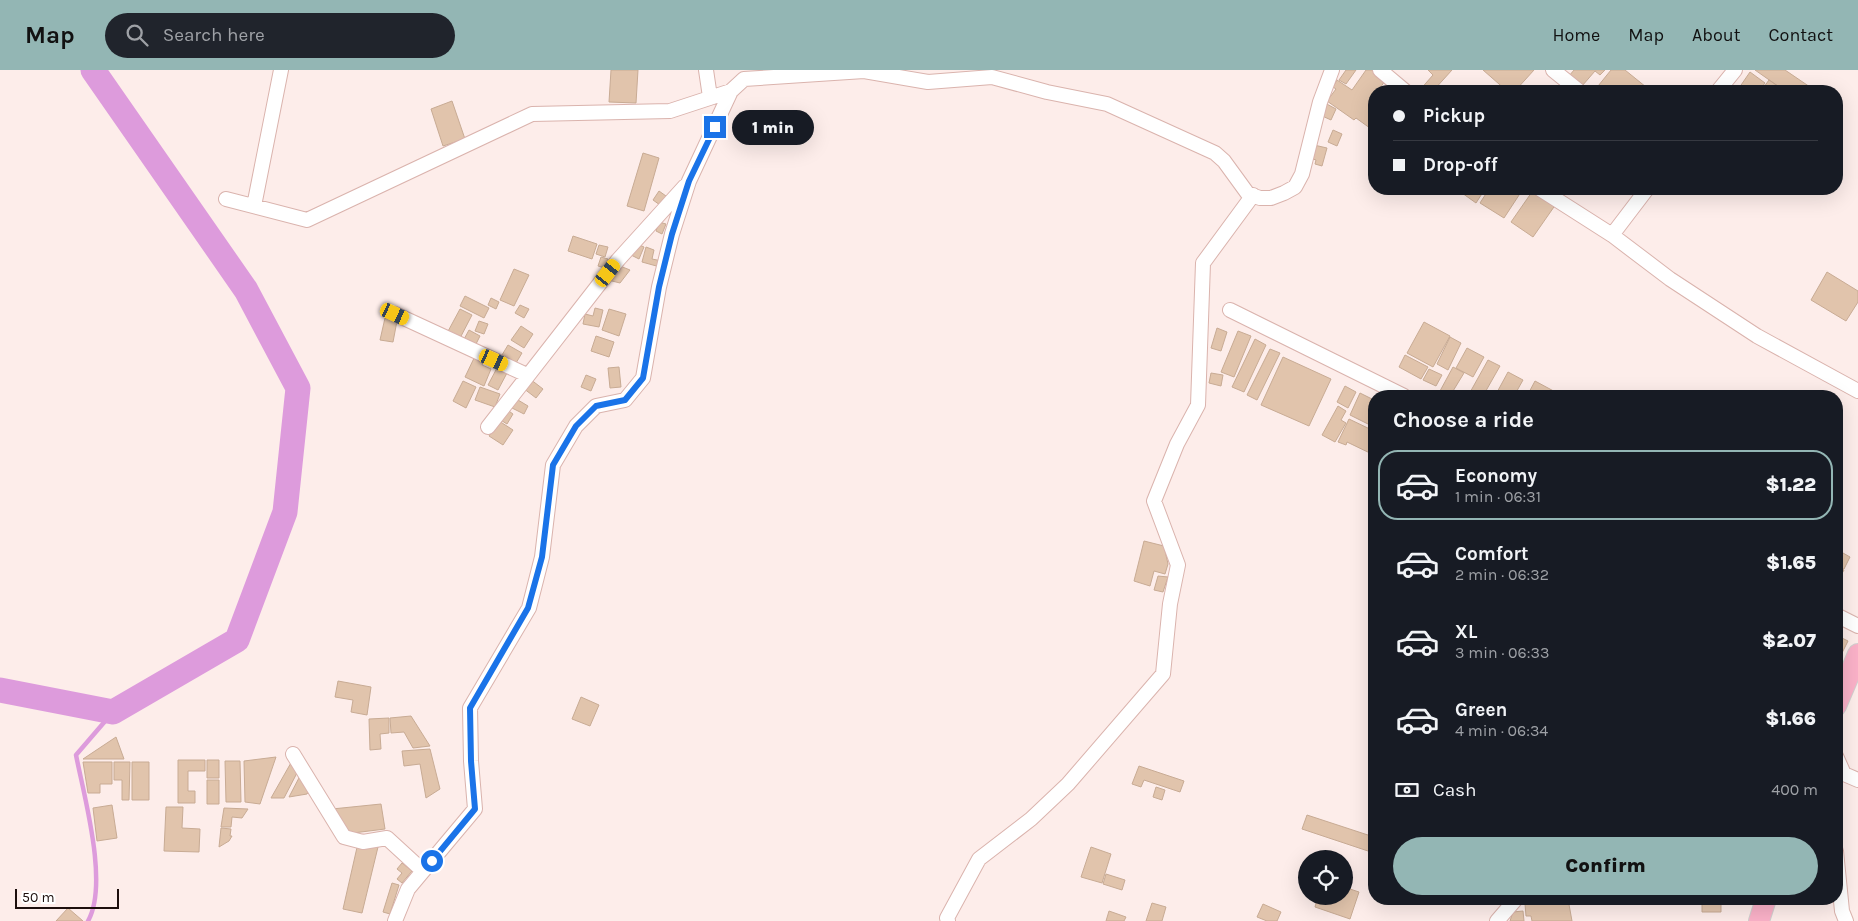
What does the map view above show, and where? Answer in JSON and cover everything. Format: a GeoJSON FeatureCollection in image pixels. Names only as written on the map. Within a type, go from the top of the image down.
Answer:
{"type":"FeatureCollection","features":[{"type":"Feature","properties":{"kind":"highway"},"geometry":{"type":"LineString","coordinates":[[1843,689],[1858,654]]}},
{"type":"Feature","properties":{"kind":"highway"},"geometry":{"type":"LineString","coordinates":[[1758,921],[1764,905]]}},
{"type":"Feature","properties":{"kind":"street"},"geometry":{"type":"LineString","coordinates":[[254,206],[281,70]]}},
{"type":"Feature","properties":{"kind":"street"},"geometry":{"type":"LineString","coordinates":[[706,70],[710,97]]}},
{"type":"Feature","properties":{"kind":"street"},"geometry":{"type":"LineString","coordinates":[[226,199],[307,220],[532,114],[670,111],[731,91],[744,80],[855,71],[928,82],[992,76],[1047,92],[1107,104],[1215,152],[1224,161],[1248,194],[1260,198],[1271,198],[1284,194],[1294,187],[1302,174],[1320,102],[1332,70]]}},
{"type":"Feature","properties":{"kind":"street"},"geometry":{"type":"LineString","coordinates":[[1380,70],[1398,85]]}},
{"type":"Feature","properties":{"kind":"street"},"geometry":{"type":"LineString","coordinates":[[1553,70],[1572,85]]}},
{"type":"Feature","properties":{"kind":"street"},"geometry":{"type":"LineString","coordinates":[[1723,85],[1735,70]]}},
{"type":"Feature","properties":{"kind":"street"},"geometry":{"type":"LineString","coordinates":[[395,921],[408,889],[475,809],[471,761],[470,708],[528,608],[542,557],[553,465],[576,426],[596,406],[625,400],[643,378],[659,287],[672,234],[689,181],[731,91]]}},
{"type":"Feature","properties":{"kind":"street"},"geometry":{"type":"LineString","coordinates":[[488,427],[618,260],[689,181]]}},
{"type":"Feature","properties":{"kind":"street"},"geometry":{"type":"LineString","coordinates":[[1549,195],[1612,235],[1670,279],[1758,336],[1858,391]]}},
{"type":"Feature","properties":{"kind":"street"},"geometry":{"type":"LineString","coordinates":[[1612,235],[1642,195]]}},
{"type":"Feature","properties":{"kind":"street"},"geometry":{"type":"LineString","coordinates":[[948,921],[947,918],[980,859],[1031,819],[1068,784],[1164,674],[1170,604],[1178,565],[1154,501],[1177,444],[1198,406],[1203,263],[1253,196]]}},
{"type":"Feature","properties":{"kind":"street"},"geometry":{"type":"LineString","coordinates":[[1230,310],[1392,390]]}},
{"type":"Feature","properties":{"kind":"street"},"geometry":{"type":"LineString","coordinates":[[395,314],[527,375]]}},
{"type":"Feature","properties":{"kind":"street"},"geometry":{"type":"LineString","coordinates":[[1843,618],[1858,626]]}},
{"type":"Feature","properties":{"kind":"street"},"geometry":{"type":"LineString","coordinates":[[293,754],[344,837],[363,842],[387,838],[423,871]]}},
{"type":"Feature","properties":{"kind":"street"},"geometry":{"type":"LineString","coordinates":[[1843,772],[1858,780]]}},
{"type":"Feature","properties":{"kind":"street"},"geometry":{"type":"LineString","coordinates":[[1497,921],[1511,905]]}},
{"type":"Feature","properties":{"kind":"street"},"geometry":{"type":"LineString","coordinates":[[1841,905],[1846,921]]}},
{"type":"Feature","properties":{"kind":"building"},"geometry":{"type":"Polygon","coordinates":[[[611,70],[638,70],[636,103],[609,102],[611,70]]]}},
{"type":"Feature","properties":{"kind":"building"},"geometry":{"type":"Polygon","coordinates":[[[1346,70],[1356,70],[1346,84],[1339,80],[1346,70]]]}},
{"type":"Feature","properties":{"kind":"building"},"geometry":{"type":"Polygon","coordinates":[[[1366,70],[1375,70],[1387,78],[1382,85],[1368,85],[1368,127],[1356,118],[1354,120],[1327,101],[1336,89],[1333,87],[1337,80],[1352,90],[1366,70]]]}},
{"type":"Feature","properties":{"kind":"building"},"geometry":{"type":"Polygon","coordinates":[[[1428,70],[1452,70],[1438,85],[1424,85],[1433,75],[1428,70]]]}},
{"type":"Feature","properties":{"kind":"building"},"geometry":{"type":"Polygon","coordinates":[[[1483,70],[1534,70],[1520,85],[1500,85],[1483,70]]]}},
{"type":"Feature","properties":{"kind":"building"},"geometry":{"type":"Polygon","coordinates":[[[1574,70],[1605,70],[1600,75],[1595,71],[1583,85],[1569,76],[1574,70]]]}},
{"type":"Feature","properties":{"kind":"building"},"geometry":{"type":"Polygon","coordinates":[[[1611,70],[1625,70],[1644,85],[1599,85],[1611,70]]]}},
{"type":"Feature","properties":{"kind":"building"},"geometry":{"type":"Polygon","coordinates":[[[1755,70],[1785,70],[1807,85],[1776,85],[1755,70]]]}},
{"type":"Feature","properties":{"kind":"building"},"geometry":{"type":"Polygon","coordinates":[[[1750,72],[1765,83],[1764,85],[1741,85],[1750,72]]]}},
{"type":"Feature","properties":{"kind":"building"},"geometry":{"type":"Polygon","coordinates":[[[1769,80],[1776,85],[1765,85],[1769,80]]]}},
{"type":"Feature","properties":{"kind":"building"},"geometry":{"type":"Polygon","coordinates":[[[452,101],[465,139],[443,146],[431,109],[452,101]]]}},
{"type":"Feature","properties":{"kind":"building"},"geometry":{"type":"Polygon","coordinates":[[[1323,102],[1336,109],[1331,120],[1318,114],[1323,102]]]}},
{"type":"Feature","properties":{"kind":"building"},"geometry":{"type":"Polygon","coordinates":[[[1333,130],[1342,134],[1337,146],[1328,142],[1333,130]]]}},
{"type":"Feature","properties":{"kind":"building"},"geometry":{"type":"Polygon","coordinates":[[[1314,145],[1327,148],[1322,166],[1315,164],[1316,160],[1310,158],[1314,145]]]}},
{"type":"Feature","properties":{"kind":"building"},"geometry":{"type":"Polygon","coordinates":[[[643,153],[659,158],[644,211],[627,206],[643,153]]]}},
{"type":"Feature","properties":{"kind":"building"},"geometry":{"type":"Polygon","coordinates":[[[659,191],[666,196],[660,205],[653,200],[659,191]]]}},
{"type":"Feature","properties":{"kind":"building"},"geometry":{"type":"Polygon","coordinates":[[[1465,195],[1481,195],[1476,203],[1465,195]]]}},
{"type":"Feature","properties":{"kind":"building"},"geometry":{"type":"Polygon","coordinates":[[[1485,195],[1519,195],[1504,218],[1480,203],[1485,195]]]}},
{"type":"Feature","properties":{"kind":"building"},"geometry":{"type":"Polygon","coordinates":[[[1530,195],[1543,195],[1556,204],[1533,237],[1511,222],[1530,195]]]}},
{"type":"Feature","properties":{"kind":"building"},"geometry":{"type":"Polygon","coordinates":[[[659,222],[666,224],[662,234],[656,231],[659,222]]]}},
{"type":"Feature","properties":{"kind":"building"},"geometry":{"type":"Polygon","coordinates":[[[573,236],[597,244],[592,259],[568,251],[573,236]]]}},
{"type":"Feature","properties":{"kind":"building"},"geometry":{"type":"Polygon","coordinates":[[[635,243],[644,247],[639,259],[631,255],[635,243]]]}},
{"type":"Feature","properties":{"kind":"building"},"geometry":{"type":"Polygon","coordinates":[[[599,245],[608,247],[605,257],[596,254],[599,245]]]}},
{"type":"Feature","properties":{"kind":"building"},"geometry":{"type":"Polygon","coordinates":[[[646,247],[654,250],[652,259],[662,261],[660,267],[642,262],[646,247]]]}},
{"type":"Feature","properties":{"kind":"building"},"geometry":{"type":"Polygon","coordinates":[[[601,257],[608,259],[605,268],[598,266],[601,257]]]}},
{"type":"Feature","properties":{"kind":"building"},"geometry":{"type":"Polygon","coordinates":[[[620,266],[630,270],[620,283],[608,280],[620,266]]]}},
{"type":"Feature","properties":{"kind":"building"},"geometry":{"type":"Polygon","coordinates":[[[514,269],[529,275],[514,306],[500,300],[514,269]]]}},
{"type":"Feature","properties":{"kind":"building"},"geometry":{"type":"Polygon","coordinates":[[[1827,272],[1858,291],[1858,302],[1846,321],[1811,300],[1827,272]]]}},
{"type":"Feature","properties":{"kind":"building"},"geometry":{"type":"Polygon","coordinates":[[[465,296],[489,308],[484,318],[460,306],[465,296]]]}},
{"type":"Feature","properties":{"kind":"building"},"geometry":{"type":"Polygon","coordinates":[[[491,298],[499,302],[496,309],[488,305],[491,298]]]}},
{"type":"Feature","properties":{"kind":"building"},"geometry":{"type":"Polygon","coordinates":[[[520,305],[529,309],[524,318],[515,313],[520,305]]]}},
{"type":"Feature","properties":{"kind":"building"},"geometry":{"type":"Polygon","coordinates":[[[595,308],[603,310],[599,327],[583,324],[585,314],[593,316],[595,308]]]}},
{"type":"Feature","properties":{"kind":"building"},"geometry":{"type":"Polygon","coordinates":[[[460,309],[472,315],[458,342],[446,335],[460,309]]]}},
{"type":"Feature","properties":{"kind":"building"},"geometry":{"type":"Polygon","coordinates":[[[609,309],[626,314],[619,336],[602,330],[609,309]]]}},
{"type":"Feature","properties":{"kind":"building"},"geometry":{"type":"Polygon","coordinates":[[[385,318],[397,321],[393,342],[380,340],[385,318]]]}},
{"type":"Feature","properties":{"kind":"building"},"geometry":{"type":"Polygon","coordinates":[[[479,321],[488,324],[484,334],[475,331],[479,321]]]}},
{"type":"Feature","properties":{"kind":"building"},"geometry":{"type":"Polygon","coordinates":[[[1424,322],[1450,336],[1433,367],[1407,353],[1424,322]]]}},
{"type":"Feature","properties":{"kind":"building"},"geometry":{"type":"Polygon","coordinates":[[[521,326],[533,334],[524,348],[511,340],[521,326]]]}},
{"type":"Feature","properties":{"kind":"building"},"geometry":{"type":"Polygon","coordinates":[[[1217,328],[1227,332],[1221,351],[1211,348],[1217,328]]]}},
{"type":"Feature","properties":{"kind":"building"},"geometry":{"type":"Polygon","coordinates":[[[469,330],[480,336],[475,346],[463,341],[469,330]]]}},
{"type":"Feature","properties":{"kind":"building"},"geometry":{"type":"Polygon","coordinates":[[[1238,331],[1251,336],[1234,377],[1221,372],[1238,331]]]}},
{"type":"Feature","properties":{"kind":"building"},"geometry":{"type":"Polygon","coordinates":[[[596,336],[614,342],[609,357],[591,351],[596,336]]]}},
{"type":"Feature","properties":{"kind":"building"},"geometry":{"type":"Polygon","coordinates":[[[1450,337],[1461,343],[1448,370],[1437,364],[1450,337]]]}},
{"type":"Feature","properties":{"kind":"building"},"geometry":{"type":"Polygon","coordinates":[[[1255,339],[1266,345],[1244,392],[1232,387],[1255,339]]]}},
{"type":"Feature","properties":{"kind":"building"},"geometry":{"type":"Polygon","coordinates":[[[508,345],[522,353],[516,363],[502,355],[508,345]]]}},
{"type":"Feature","properties":{"kind":"building"},"geometry":{"type":"Polygon","coordinates":[[[1467,348],[1484,357],[1473,377],[1456,368],[1467,348]]]}},
{"type":"Feature","properties":{"kind":"building"},"geometry":{"type":"Polygon","coordinates":[[[1270,349],[1280,353],[1257,400],[1247,395],[1270,349]]]}},
{"type":"Feature","properties":{"kind":"building"},"geometry":{"type":"Polygon","coordinates":[[[476,354],[485,359],[482,365],[491,369],[484,386],[465,377],[476,354]]]}},
{"type":"Feature","properties":{"kind":"building"},"geometry":{"type":"Polygon","coordinates":[[[1405,355],[1428,367],[1421,379],[1399,367],[1405,355]]]}},
{"type":"Feature","properties":{"kind":"building"},"geometry":{"type":"Polygon","coordinates":[[[1283,357],[1331,379],[1309,426],[1261,405],[1283,357]]]}},
{"type":"Feature","properties":{"kind":"building"},"geometry":{"type":"Polygon","coordinates":[[[1488,360],[1500,366],[1486,390],[1471,390],[1488,360]]]}},
{"type":"Feature","properties":{"kind":"building"},"geometry":{"type":"Polygon","coordinates":[[[619,367],[621,387],[610,388],[608,368],[619,367]]]}},
{"type":"Feature","properties":{"kind":"building"},"geometry":{"type":"Polygon","coordinates":[[[1453,367],[1464,373],[1454,390],[1441,390],[1453,367]]]}},
{"type":"Feature","properties":{"kind":"building"},"geometry":{"type":"Polygon","coordinates":[[[497,368],[507,373],[498,390],[488,385],[497,368]]]}},
{"type":"Feature","properties":{"kind":"building"},"geometry":{"type":"Polygon","coordinates":[[[1429,369],[1442,375],[1436,386],[1423,380],[1429,369]]]}},
{"type":"Feature","properties":{"kind":"building"},"geometry":{"type":"Polygon","coordinates":[[[1508,372],[1523,380],[1517,390],[1498,390],[1508,372]]]}},
{"type":"Feature","properties":{"kind":"building"},"geometry":{"type":"Polygon","coordinates":[[[1211,373],[1223,375],[1221,386],[1209,383],[1211,373]]]}},
{"type":"Feature","properties":{"kind":"building"},"geometry":{"type":"Polygon","coordinates":[[[586,375],[596,379],[591,391],[581,387],[586,375]]]}},
{"type":"Feature","properties":{"kind":"building"},"geometry":{"type":"Polygon","coordinates":[[[530,379],[543,389],[536,398],[523,388],[530,379]]]}},
{"type":"Feature","properties":{"kind":"building"},"geometry":{"type":"Polygon","coordinates":[[[463,381],[476,387],[466,408],[453,401],[463,381]]]}},
{"type":"Feature","properties":{"kind":"building"},"geometry":{"type":"Polygon","coordinates":[[[1535,381],[1552,390],[1530,390],[1535,381]]]}},
{"type":"Feature","properties":{"kind":"building"},"geometry":{"type":"Polygon","coordinates":[[[1345,386],[1356,392],[1348,408],[1337,402],[1345,386]]]}},
{"type":"Feature","properties":{"kind":"building"},"geometry":{"type":"Polygon","coordinates":[[[480,387],[500,394],[495,407],[475,400],[480,387]]]}},
{"type":"Feature","properties":{"kind":"building"},"geometry":{"type":"Polygon","coordinates":[[[1360,393],[1368,397],[1368,424],[1350,415],[1360,393]]]}},
{"type":"Feature","properties":{"kind":"building"},"geometry":{"type":"Polygon","coordinates":[[[513,397],[528,406],[524,414],[508,406],[513,397]]]}},
{"type":"Feature","properties":{"kind":"building"},"geometry":{"type":"Polygon","coordinates":[[[1338,406],[1346,411],[1341,420],[1346,423],[1335,442],[1322,435],[1338,406]]]}},
{"type":"Feature","properties":{"kind":"building"},"geometry":{"type":"Polygon","coordinates":[[[506,409],[513,414],[507,424],[499,419],[506,409]]]}},
{"type":"Feature","properties":{"kind":"building"},"geometry":{"type":"Polygon","coordinates":[[[1349,419],[1368,428],[1368,452],[1347,442],[1346,445],[1338,442],[1349,419]]]}},
{"type":"Feature","properties":{"kind":"building"},"geometry":{"type":"Polygon","coordinates":[[[499,421],[513,430],[503,445],[489,436],[499,421]]]}},
{"type":"Feature","properties":{"kind":"building"},"geometry":{"type":"Polygon","coordinates":[[[1144,541],[1164,546],[1168,564],[1165,574],[1154,571],[1150,586],[1134,581],[1144,541]]]}},
{"type":"Feature","properties":{"kind":"building"},"geometry":{"type":"Polygon","coordinates":[[[1843,553],[1850,557],[1843,568],[1843,553]]]}},
{"type":"Feature","properties":{"kind":"building"},"geometry":{"type":"Polygon","coordinates":[[[1158,576],[1168,577],[1163,592],[1154,590],[1158,576]]]}},
{"type":"Feature","properties":{"kind":"building"},"geometry":{"type":"Polygon","coordinates":[[[1843,638],[1848,641],[1843,651],[1843,638]]]}},
{"type":"Feature","properties":{"kind":"building"},"geometry":{"type":"Polygon","coordinates":[[[338,681],[371,687],[367,715],[351,712],[353,700],[335,697],[338,681]]]}},
{"type":"Feature","properties":{"kind":"building"},"geometry":{"type":"Polygon","coordinates":[[[581,697],[599,705],[590,726],[572,719],[581,697]]]}},
{"type":"Feature","properties":{"kind":"building"},"geometry":{"type":"Polygon","coordinates":[[[411,716],[430,746],[413,748],[404,732],[391,733],[390,718],[411,716]]]}},
{"type":"Feature","properties":{"kind":"building"},"geometry":{"type":"Polygon","coordinates":[[[389,718],[389,733],[380,734],[381,749],[370,750],[369,719],[389,718]]]}},
{"type":"Feature","properties":{"kind":"building"},"geometry":{"type":"Polygon","coordinates":[[[116,737],[124,759],[83,759],[116,737]]]}},
{"type":"Feature","properties":{"kind":"building"},"geometry":{"type":"Polygon","coordinates":[[[430,749],[440,789],[426,798],[420,764],[404,766],[402,751],[430,749]]]}},
{"type":"Feature","properties":{"kind":"building"},"geometry":{"type":"Polygon","coordinates":[[[276,757],[260,804],[245,802],[244,761],[276,757]]]}},
{"type":"Feature","properties":{"kind":"building"},"geometry":{"type":"Polygon","coordinates":[[[178,760],[205,760],[205,771],[188,771],[188,791],[195,791],[195,803],[178,803],[178,760]]]}},
{"type":"Feature","properties":{"kind":"building"},"geometry":{"type":"Polygon","coordinates":[[[207,760],[219,760],[219,778],[207,778],[207,760]]]}},
{"type":"Feature","properties":{"kind":"building"},"geometry":{"type":"Polygon","coordinates":[[[225,761],[240,761],[241,802],[226,802],[225,761]]]}},
{"type":"Feature","properties":{"kind":"building"},"geometry":{"type":"Polygon","coordinates":[[[292,761],[298,771],[284,798],[271,798],[292,761]]]}},
{"type":"Feature","properties":{"kind":"building"},"geometry":{"type":"Polygon","coordinates":[[[83,762],[112,762],[112,784],[100,784],[100,793],[88,793],[83,762]]]}},
{"type":"Feature","properties":{"kind":"building"},"geometry":{"type":"Polygon","coordinates":[[[114,762],[130,762],[129,800],[122,800],[122,780],[114,780],[114,762]]]}},
{"type":"Feature","properties":{"kind":"building"},"geometry":{"type":"Polygon","coordinates":[[[132,762],[149,762],[149,800],[132,800],[132,762]]]}},
{"type":"Feature","properties":{"kind":"building"},"geometry":{"type":"Polygon","coordinates":[[[1139,766],[1184,781],[1180,792],[1144,780],[1141,787],[1132,784],[1139,766]]]}},
{"type":"Feature","properties":{"kind":"building"},"geometry":{"type":"Polygon","coordinates":[[[301,774],[310,789],[307,794],[289,797],[301,774]]]}},
{"type":"Feature","properties":{"kind":"building"},"geometry":{"type":"Polygon","coordinates":[[[207,780],[219,780],[219,804],[207,804],[207,780]]]}},
{"type":"Feature","properties":{"kind":"building"},"geometry":{"type":"Polygon","coordinates":[[[1156,787],[1165,790],[1162,800],[1153,797],[1156,787]]]}},
{"type":"Feature","properties":{"kind":"building"},"geometry":{"type":"Polygon","coordinates":[[[381,804],[385,829],[345,834],[332,809],[381,804]]]}},
{"type":"Feature","properties":{"kind":"building"},"geometry":{"type":"Polygon","coordinates":[[[112,805],[117,838],[97,841],[93,808],[112,805]]]}},
{"type":"Feature","properties":{"kind":"building"},"geometry":{"type":"Polygon","coordinates":[[[166,807],[183,807],[182,828],[200,829],[199,852],[164,851],[166,807]]]}},
{"type":"Feature","properties":{"kind":"building"},"geometry":{"type":"Polygon","coordinates":[[[224,808],[248,809],[242,818],[232,817],[231,827],[221,827],[224,808]]]}},
{"type":"Feature","properties":{"kind":"building"},"geometry":{"type":"Polygon","coordinates":[[[1307,815],[1368,835],[1368,851],[1302,829],[1307,815]]]}},
{"type":"Feature","properties":{"kind":"building"},"geometry":{"type":"Polygon","coordinates":[[[221,828],[231,829],[230,836],[232,836],[229,841],[219,847],[221,828]]]}},
{"type":"Feature","properties":{"kind":"building"},"geometry":{"type":"Polygon","coordinates":[[[358,843],[378,847],[362,913],[343,909],[358,843]]]}},
{"type":"Feature","properties":{"kind":"building"},"geometry":{"type":"Polygon","coordinates":[[[1091,847],[1111,854],[1102,883],[1081,877],[1091,847]]]}},
{"type":"Feature","properties":{"kind":"building"},"geometry":{"type":"Polygon","coordinates":[[[402,863],[412,871],[402,883],[397,879],[402,873],[397,869],[402,863]]]}},
{"type":"Feature","properties":{"kind":"building"},"geometry":{"type":"Polygon","coordinates":[[[1106,874],[1125,880],[1122,890],[1103,884],[1106,874]]]}},
{"type":"Feature","properties":{"kind":"building"},"geometry":{"type":"Polygon","coordinates":[[[392,883],[399,885],[390,914],[383,912],[392,883]]]}},
{"type":"Feature","properties":{"kind":"building"},"geometry":{"type":"Polygon","coordinates":[[[1353,890],[1359,892],[1350,919],[1315,907],[1316,905],[1353,905],[1353,890]]]}},
{"type":"Feature","properties":{"kind":"building"},"geometry":{"type":"Polygon","coordinates":[[[1152,903],[1166,907],[1162,921],[1146,921],[1152,903]]]}},
{"type":"Feature","properties":{"kind":"building"},"geometry":{"type":"Polygon","coordinates":[[[1263,904],[1281,912],[1277,921],[1267,921],[1257,917],[1263,904]]]}},
{"type":"Feature","properties":{"kind":"building"},"geometry":{"type":"Polygon","coordinates":[[[1525,905],[1569,905],[1572,921],[1532,921],[1531,916],[1526,916],[1525,905]]]}},
{"type":"Feature","properties":{"kind":"building"},"geometry":{"type":"Polygon","coordinates":[[[1702,905],[1721,905],[1721,912],[1702,912],[1702,905]]]}},
{"type":"Feature","properties":{"kind":"building"},"geometry":{"type":"Polygon","coordinates":[[[68,908],[83,921],[56,921],[68,908]]]}},
{"type":"Feature","properties":{"kind":"building"},"geometry":{"type":"Polygon","coordinates":[[[1109,911],[1126,917],[1124,921],[1106,921],[1109,911]]]}},
{"type":"Feature","properties":{"kind":"building"},"geometry":{"type":"Polygon","coordinates":[[[1523,911],[1524,921],[1510,921],[1513,912],[1523,911]]]}},
{"type":"Feature","properties":{"kind":"waterway"},"geometry":{"type":"LineString","coordinates":[[0,690],[113,712],[237,640],[285,512],[298,388],[246,290],[93,70]]}},
{"type":"Feature","properties":{"kind":"waterway"},"geometry":{"type":"LineString","coordinates":[[88,921],[94,905],[96,863],[89,816],[76,755],[113,712]]}},
{"type":"Feature","properties":{"kind":"route"},"geometry":{"type":"LineString","coordinates":[[432,861],[475,809],[471,761],[470,708],[528,608],[542,557],[553,465],[576,426],[596,406],[625,400],[643,378],[659,287],[672,234],[689,181],[715,127]]}}]}
